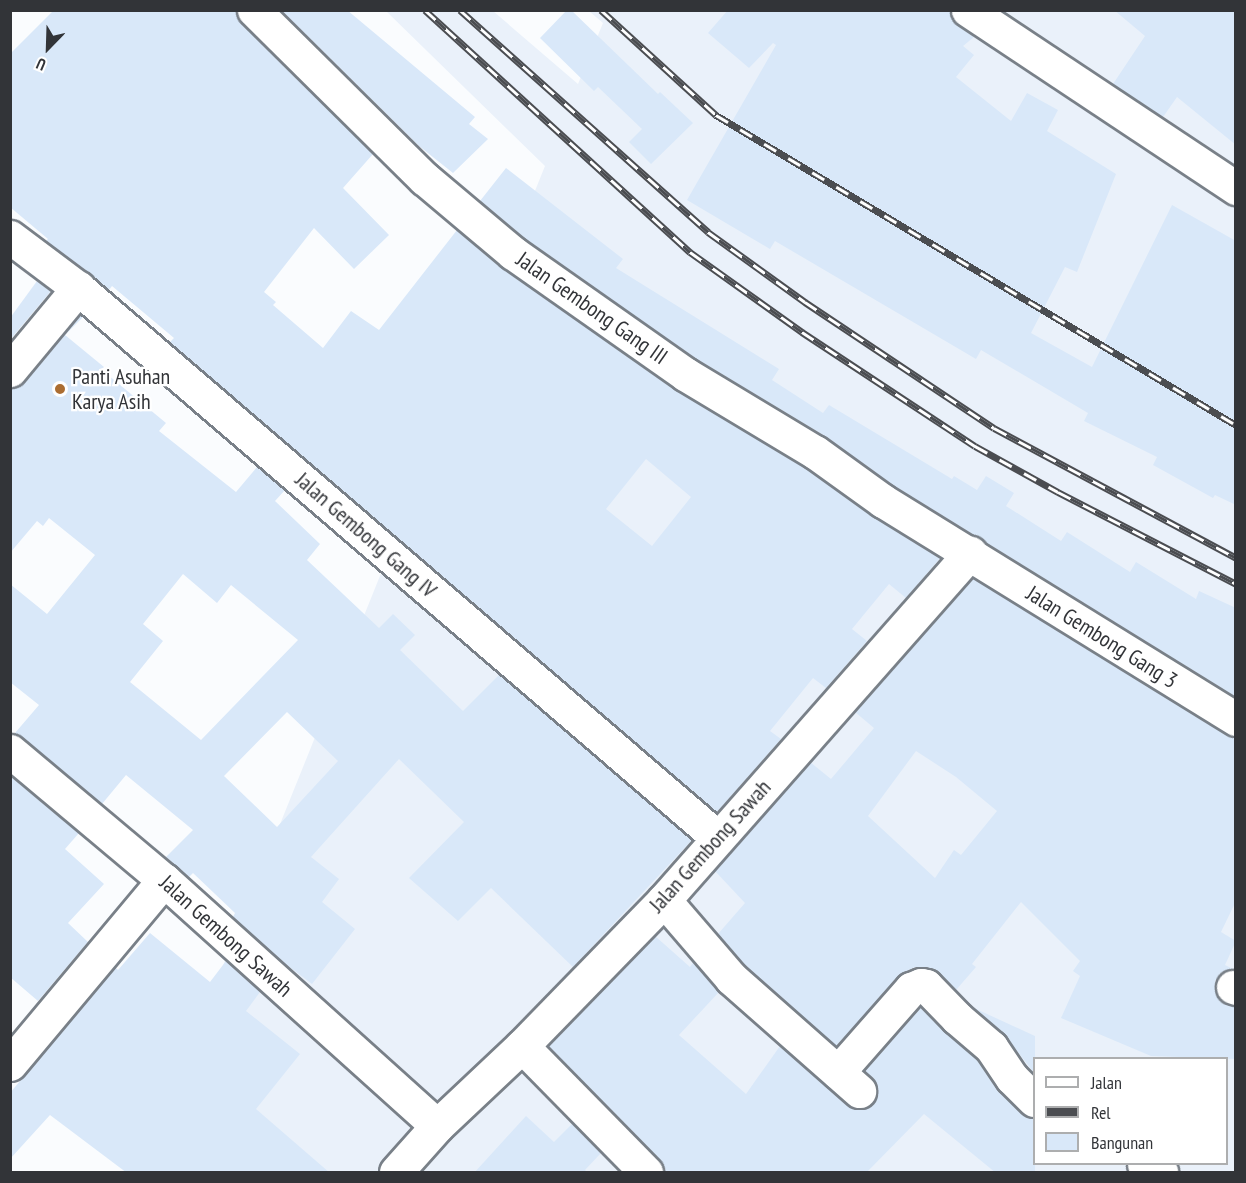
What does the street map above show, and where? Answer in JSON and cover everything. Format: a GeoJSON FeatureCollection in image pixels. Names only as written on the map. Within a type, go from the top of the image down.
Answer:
{"type":"FeatureCollection","features":[{"type":"Feature","properties":{"kind":"street","name":"Jalan Gembong Gang III"},"geometry":{"type":"LineString","coordinates":[[254,10],[425,178],[513,253],[685,374],[816,452],[883,501],[970,553]]}},
{"type":"Feature","properties":{"kind":"street"},"geometry":{"type":"LineString","coordinates":[[968,10],[1236,188]]}},
{"type":"Feature","properties":{"kind":"street","name":"Jalan Gembong Gang IV"},"geometry":{"type":"LineString","coordinates":[[10,237],[78,288],[717,837]]}},
{"type":"Feature","properties":{"kind":"street"},"geometry":{"type":"LineString","coordinates":[[10,370],[78,288]]}},
{"type":"Feature","properties":{"kind":"street","name":"Jalan Gembong Gang 3"},"geometry":{"type":"LineString","coordinates":[[970,553],[1236,719]]}},
{"type":"Feature","properties":{"kind":"street","name":"Jalan Gembong Sawah"},"geometry":{"type":"LineString","coordinates":[[396,1173],[437,1126],[522,1046],[664,900],[717,837],[970,553]]}},
{"type":"Feature","properties":{"kind":"street","name":"Jalan Gembong Sawah"},"geometry":{"type":"LineString","coordinates":[[10,751],[164,880],[437,1126]]}},
{"type":"Feature","properties":{"kind":"street"},"geometry":{"type":"LineString","coordinates":[[10,1064],[164,880]]}},
{"type":"Feature","properties":{"kind":"street"},"geometry":{"type":"LineString","coordinates":[[664,900],[731,978],[848,1081],[916,985],[926,986],[957,1018],[991,1047],[1012,1078],[1033,1098]]}},
{"type":"Feature","properties":{"kind":"street"},"geometry":{"type":"LineString","coordinates":[[522,1046],[646,1173]]}},
{"type":"Feature","properties":{"kind":"street"},"geometry":{"type":"LineString","coordinates":[[1146,1165],[1161,1173]]}},
{"type":"Feature","properties":{"kind":"shaded area"},"geometry":{"type":"Polygon","coordinates":[[[386,11],[493,11],[578,84],[603,23],[589,11],[1235,11],[1235,1172],[140,1172],[545,166],[386,11]]]}},
{"type":"Feature","properties":{"kind":"building"},"geometry":{"type":"Polygon","coordinates":[[[54,10],[236,10],[241,23],[373,154],[343,188],[389,235],[354,269],[314,228],[264,292],[276,302],[273,305],[323,348],[351,311],[379,330],[457,230],[502,268],[674,389],[805,468],[873,517],[940,558],[906,598],[889,584],[852,629],[867,641],[826,688],[813,678],[770,731],[781,739],[717,812],[170,342],[174,338],[112,286],[109,290],[46,241],[48,239],[10,207],[10,54],[54,10]],[[646,459],[606,509],[652,546],[691,497],[646,459]]]}},
{"type":"Feature","properties":{"kind":"building"},"geometry":{"type":"Polygon","coordinates":[[[281,10],[347,10],[475,117],[469,124],[488,139],[453,173],[419,146],[281,10]]]}},
{"type":"Feature","properties":{"kind":"building"},"geometry":{"type":"Polygon","coordinates":[[[567,10],[571,10],[658,94],[660,92],[693,123],[651,164],[629,142],[642,129],[598,87],[594,91],[540,38],[567,10]]]}},
{"type":"Feature","properties":{"kind":"building"},"geometry":{"type":"Polygon","coordinates":[[[728,10],[950,10],[957,25],[974,37],[963,46],[974,55],[956,77],[1011,121],[1027,93],[1058,110],[1047,131],[1116,174],[1077,272],[1065,267],[1031,333],[1092,367],[1172,205],[1236,241],[1236,505],[1215,495],[1213,498],[1153,465],[1157,457],[1084,421],[1088,413],[981,350],[976,359],[775,241],[770,249],[687,200],[776,45],[773,43],[749,68],[708,33],[728,10]]]}},
{"type":"Feature","properties":{"kind":"building"},"geometry":{"type":"Polygon","coordinates":[[[1114,10],[1236,10],[1236,145],[1177,97],[1163,117],[1113,84],[1145,36],[1114,10]]]}},
{"type":"Feature","properties":{"kind":"building"},"geometry":{"type":"Polygon","coordinates":[[[506,168],[623,259],[616,268],[779,369],[772,380],[823,413],[829,405],[952,479],[954,476],[977,490],[986,476],[1014,493],[1006,506],[1061,541],[1067,532],[1130,572],[1136,562],[1196,599],[1199,591],[1236,608],[1236,697],[893,485],[825,436],[695,358],[524,238],[480,201],[506,168]]]}},
{"type":"Feature","properties":{"kind":"building"},"geometry":{"type":"Polygon","coordinates":[[[37,281],[51,291],[10,340],[10,318],[37,281]]]}},
{"type":"Feature","properties":{"kind":"building"},"geometry":{"type":"Polygon","coordinates":[[[80,315],[83,317],[65,335],[104,367],[102,370],[166,423],[159,431],[236,492],[257,467],[285,490],[275,501],[320,544],[307,560],[379,628],[393,614],[415,635],[400,650],[463,711],[499,675],[692,840],[573,967],[491,888],[458,921],[409,878],[464,822],[399,759],[311,857],[339,879],[322,902],[355,929],[312,984],[283,962],[233,917],[235,913],[193,873],[189,877],[166,857],[193,830],[126,775],[102,804],[15,733],[39,705],[10,682],[10,584],[47,614],[95,555],[49,518],[43,526],[37,521],[10,553],[10,388],[24,382],[80,315]],[[183,574],[143,624],[163,641],[130,682],[201,740],[298,640],[231,585],[217,603],[183,574]],[[287,712],[224,776],[277,827],[338,761],[287,712]]]}},
{"type":"Feature","properties":{"kind":"building"},"geometry":{"type":"Polygon","coordinates":[[[973,578],[1226,735],[1236,738],[1236,901],[1221,932],[1236,941],[1225,965],[1233,969],[1220,973],[1215,981],[1215,990],[1219,1000],[1236,1006],[1236,1059],[1151,1056],[1061,1018],[1080,976],[1073,971],[1080,961],[1021,902],[972,964],[976,967],[956,990],[930,968],[915,967],[904,972],[836,1046],[744,965],[718,934],[745,903],[715,871],[810,762],[831,779],[874,728],[855,712],[973,578]],[[916,751],[868,816],[935,878],[954,850],[961,855],[997,811],[956,777],[916,751]]]}},
{"type":"Feature","properties":{"kind":"building"},"geometry":{"type":"Polygon","coordinates":[[[10,776],[79,833],[65,849],[104,884],[68,923],[88,942],[38,1001],[10,977],[10,776]]]}},
{"type":"Feature","properties":{"kind":"building"},"geometry":{"type":"Polygon","coordinates":[[[150,933],[210,982],[226,961],[260,992],[246,1011],[300,1054],[256,1109],[330,1173],[127,1173],[50,1115],[10,1159],[10,1093],[115,967],[118,970],[150,933]]]}},
{"type":"Feature","properties":{"kind":"building"},"geometry":{"type":"Polygon","coordinates":[[[655,936],[690,967],[693,963],[719,992],[679,1035],[746,1094],[780,1046],[847,1105],[856,1109],[866,1109],[873,1103],[877,1094],[877,1084],[864,1071],[920,1007],[977,1060],[997,1089],[1021,1113],[1033,1117],[1035,1173],[996,1173],[924,1114],[866,1173],[664,1173],[659,1159],[548,1046],[655,936]]]}},
{"type":"Feature","properties":{"kind":"building"},"geometry":{"type":"Polygon","coordinates":[[[974,1008],[1035,1036],[1033,1071],[1003,1033],[974,1008]]]}},
{"type":"Feature","properties":{"kind":"building"},"geometry":{"type":"Polygon","coordinates":[[[526,1116],[554,1142],[572,1124],[601,1153],[585,1170],[588,1173],[474,1173],[526,1116]]]}},
{"type":"Feature","properties":{"kind":"railway"},"geometry":{"type":"LineString","coordinates":[[425,10],[690,252],[802,332],[975,446],[1058,492],[1236,584]]}},
{"type":"Feature","properties":{"kind":"railway"},"geometry":{"type":"LineString","coordinates":[[460,10],[708,232],[805,302],[994,428],[1236,558]]}},
{"type":"Feature","properties":{"kind":"railway"},"geometry":{"type":"LineString","coordinates":[[601,10],[716,115],[1236,425]]}},
{"type":"Feature","properties":{"kind":"place","name":"Panti Asuhan Karya Asih"},"geometry":{"type":"Point","coordinates":[60,389]}}]}
